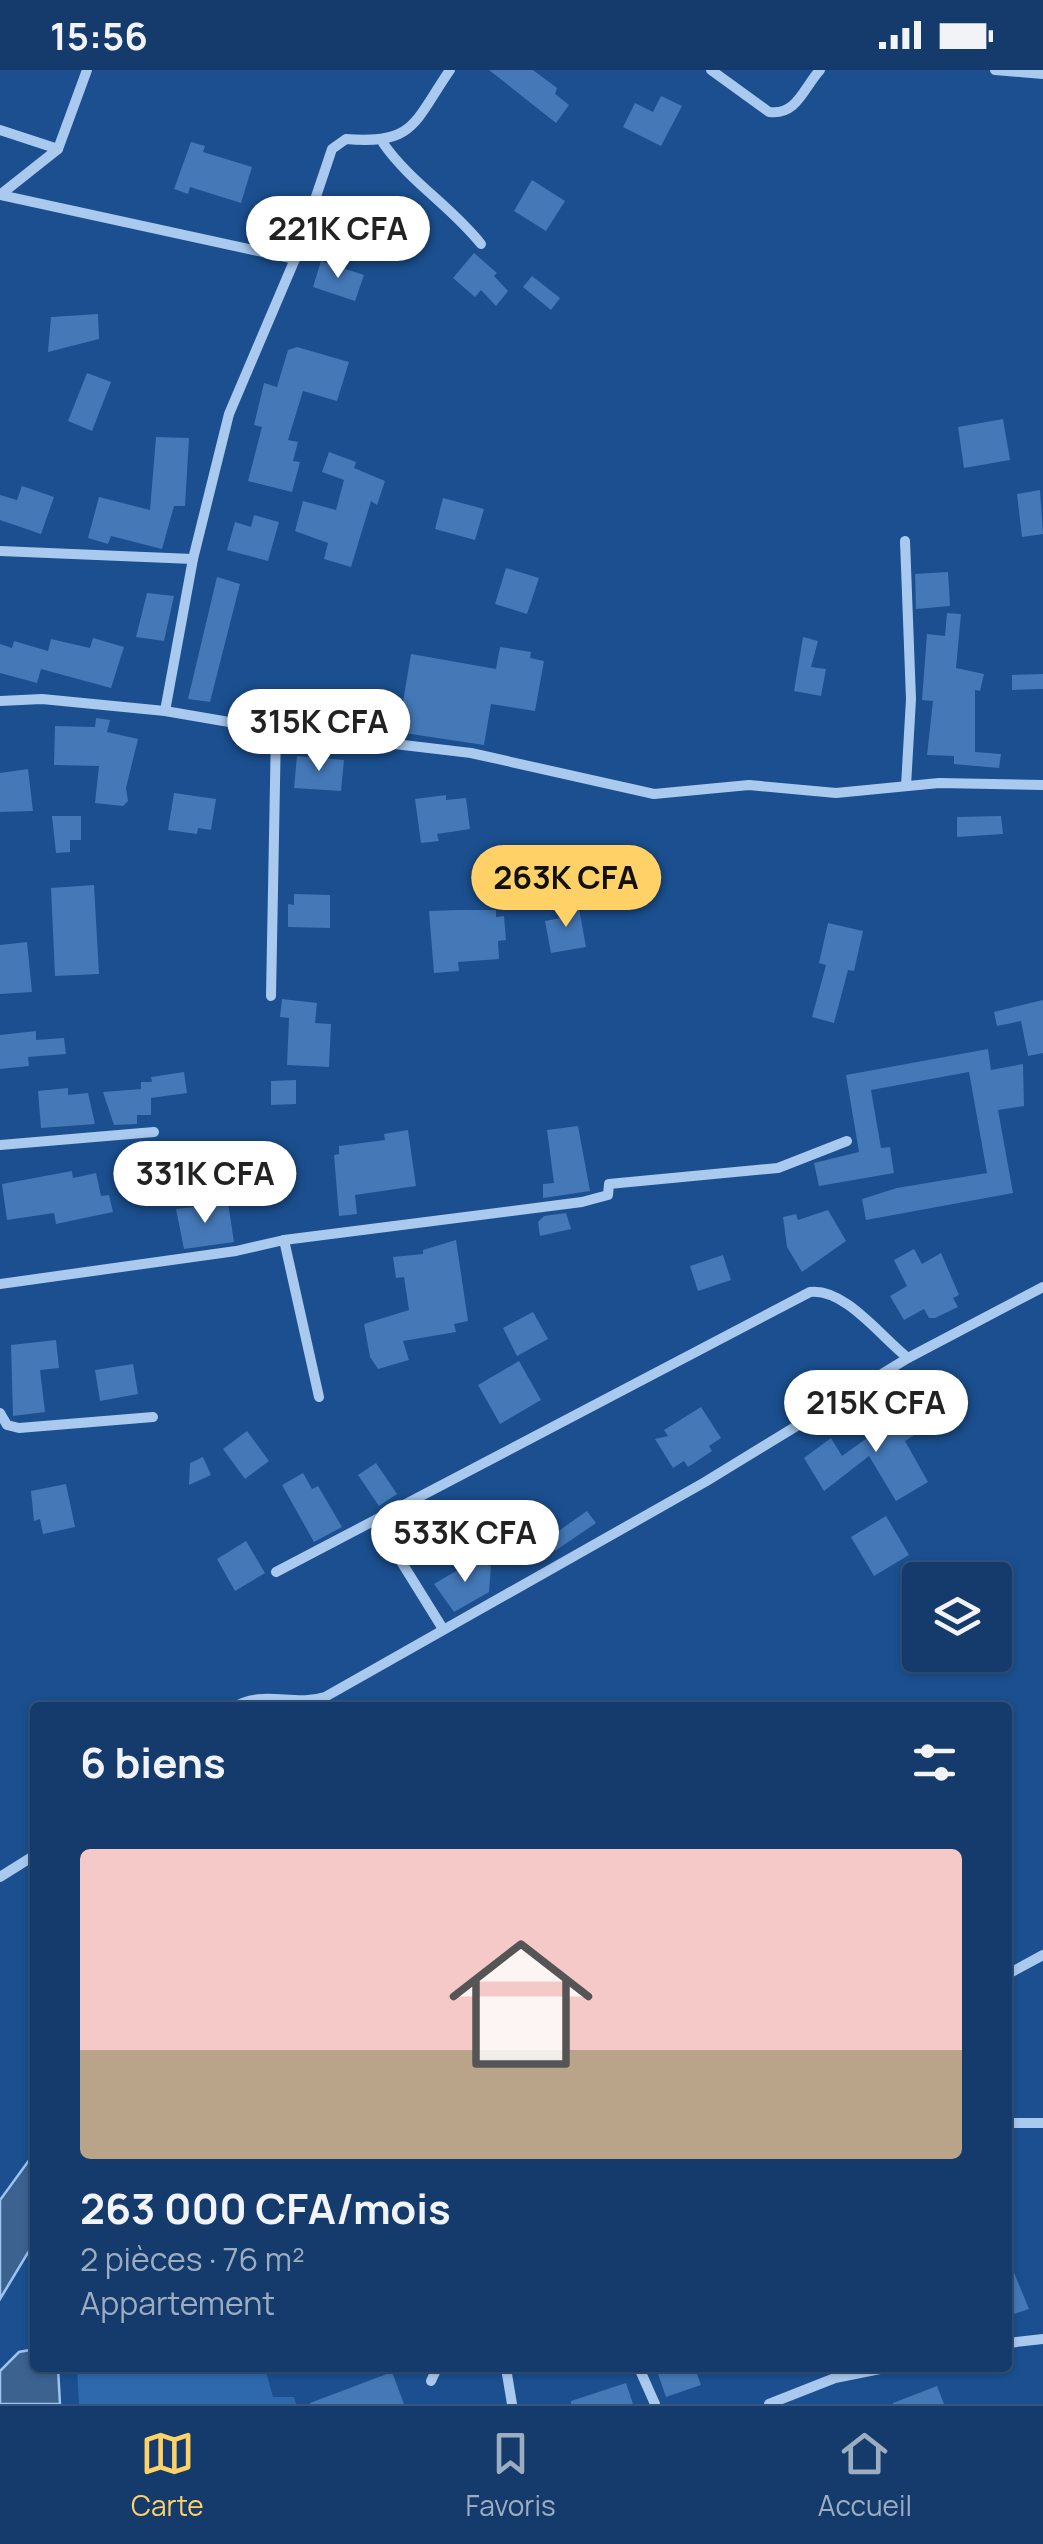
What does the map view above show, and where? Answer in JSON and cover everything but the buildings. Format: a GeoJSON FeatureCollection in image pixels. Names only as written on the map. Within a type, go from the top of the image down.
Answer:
{"type":"FeatureCollection","features":[{"type":"Feature","properties":{"kind":"street"},"geometry":{"type":"LineString","coordinates":[[0,195],[58,149],[87,70]]}},
{"type":"Feature","properties":{"kind":"street"},"geometry":{"type":"LineString","coordinates":[[166,711],[193,559],[229,414],[295,259],[332,149],[346,139],[383,142],[400,137],[450,70]]}},
{"type":"Feature","properties":{"kind":"street"},"geometry":{"type":"LineString","coordinates":[[711,70],[769,112],[780,114],[791,110],[820,70]]}},
{"type":"Feature","properties":{"kind":"street"},"geometry":{"type":"LineString","coordinates":[[995,70],[1043,74]]}},
{"type":"Feature","properties":{"kind":"street"},"geometry":{"type":"LineString","coordinates":[[0,130],[58,149]]}},
{"type":"Feature","properties":{"kind":"street"},"geometry":{"type":"LineString","coordinates":[[383,142],[399,166],[459,217],[481,244]]}},
{"type":"Feature","properties":{"kind":"street"},"geometry":{"type":"LineString","coordinates":[[0,195],[295,259]]}},
{"type":"Feature","properties":{"kind":"street"},"geometry":{"type":"LineString","coordinates":[[904,541],[911,699],[906,786]]}},
{"type":"Feature","properties":{"kind":"street"},"geometry":{"type":"LineString","coordinates":[[0,552],[193,559]]}},
{"type":"Feature","properties":{"kind":"street"},"geometry":{"type":"LineString","coordinates":[[0,702],[42,700],[166,711],[276,730],[471,753],[654,794],[749,785],[836,793],[906,786],[1043,785]]}},
{"type":"Feature","properties":{"kind":"street"},"geometry":{"type":"LineString","coordinates":[[271,996],[276,730]]}},
{"type":"Feature","properties":{"kind":"street"},"geometry":{"type":"LineString","coordinates":[[0,1144],[154,1132]]}},
{"type":"Feature","properties":{"kind":"street"},"geometry":{"type":"LineString","coordinates":[[0,1284],[236,1251],[284,1240],[582,1202],[608,1195],[609,1184],[778,1168],[847,1141]]}},
{"type":"Feature","properties":{"kind":"street"},"geometry":{"type":"LineString","coordinates":[[284,1240],[319,1397]]}},
{"type":"Feature","properties":{"kind":"street"},"geometry":{"type":"LineString","coordinates":[[309,1702],[325,1697],[705,1482],[908,1358],[1043,1286]]}},
{"type":"Feature","properties":{"kind":"street"},"geometry":{"type":"LineString","coordinates":[[276,1572],[562,1418],[810,1292],[825,1290],[844,1298],[908,1358]]}},
{"type":"Feature","properties":{"kind":"street"},"geometry":{"type":"LineString","coordinates":[[0,1413],[7,1425],[19,1428],[153,1416]]}},
{"type":"Feature","properties":{"kind":"street"},"geometry":{"type":"LineString","coordinates":[[376,1521],[443,1628]]}},
{"type":"Feature","properties":{"kind":"street"},"geometry":{"type":"LineString","coordinates":[[252,1702],[265,1698],[298,1702]]}},
{"type":"Feature","properties":{"kind":"street"},"geometry":{"type":"LineString","coordinates":[[0,1876],[30,1858]]}},
{"type":"Feature","properties":{"kind":"street"},"geometry":{"type":"LineString","coordinates":[[1012,1972],[1043,1955]]}},
{"type":"Feature","properties":{"kind":"street"},"geometry":{"type":"LineString","coordinates":[[1012,2123],[1043,2124]]}},
{"type":"Feature","properties":{"kind":"street"},"geometry":{"type":"LineString","coordinates":[[1012,2342],[1043,2338]]}},
{"type":"Feature","properties":{"kind":"street"},"geometry":{"type":"LineString","coordinates":[[431,2381],[435,2372]]}},
{"type":"Feature","properties":{"kind":"street"},"geometry":{"type":"LineString","coordinates":[[507,2372],[512,2404]]}},
{"type":"Feature","properties":{"kind":"street"},"geometry":{"type":"LineString","coordinates":[[641,2372],[655,2404]]}},
{"type":"Feature","properties":{"kind":"street"},"geometry":{"type":"LineString","coordinates":[[768,2404],[850,2372]]}},
{"type":"Feature","properties":{"kind":"shaded area"},"geometry":{"type":"Polygon","coordinates":[[[30,2159],[30,2249],[0,2299],[0,2200],[30,2159]]]}},
{"type":"Feature","properties":{"kind":"shaded area"},"geometry":{"type":"Polygon","coordinates":[[[30,2350],[30,2372],[58,2372],[60,2404],[0,2404],[0,2371],[19,2352],[30,2350]]]}},
{"type":"Feature","properties":{"kind":"shaded area"},"geometry":{"type":"Polygon","coordinates":[[[77,2372],[266,2372],[273,2397],[294,2397],[296,2404],[79,2404],[77,2372]]]}}]}
